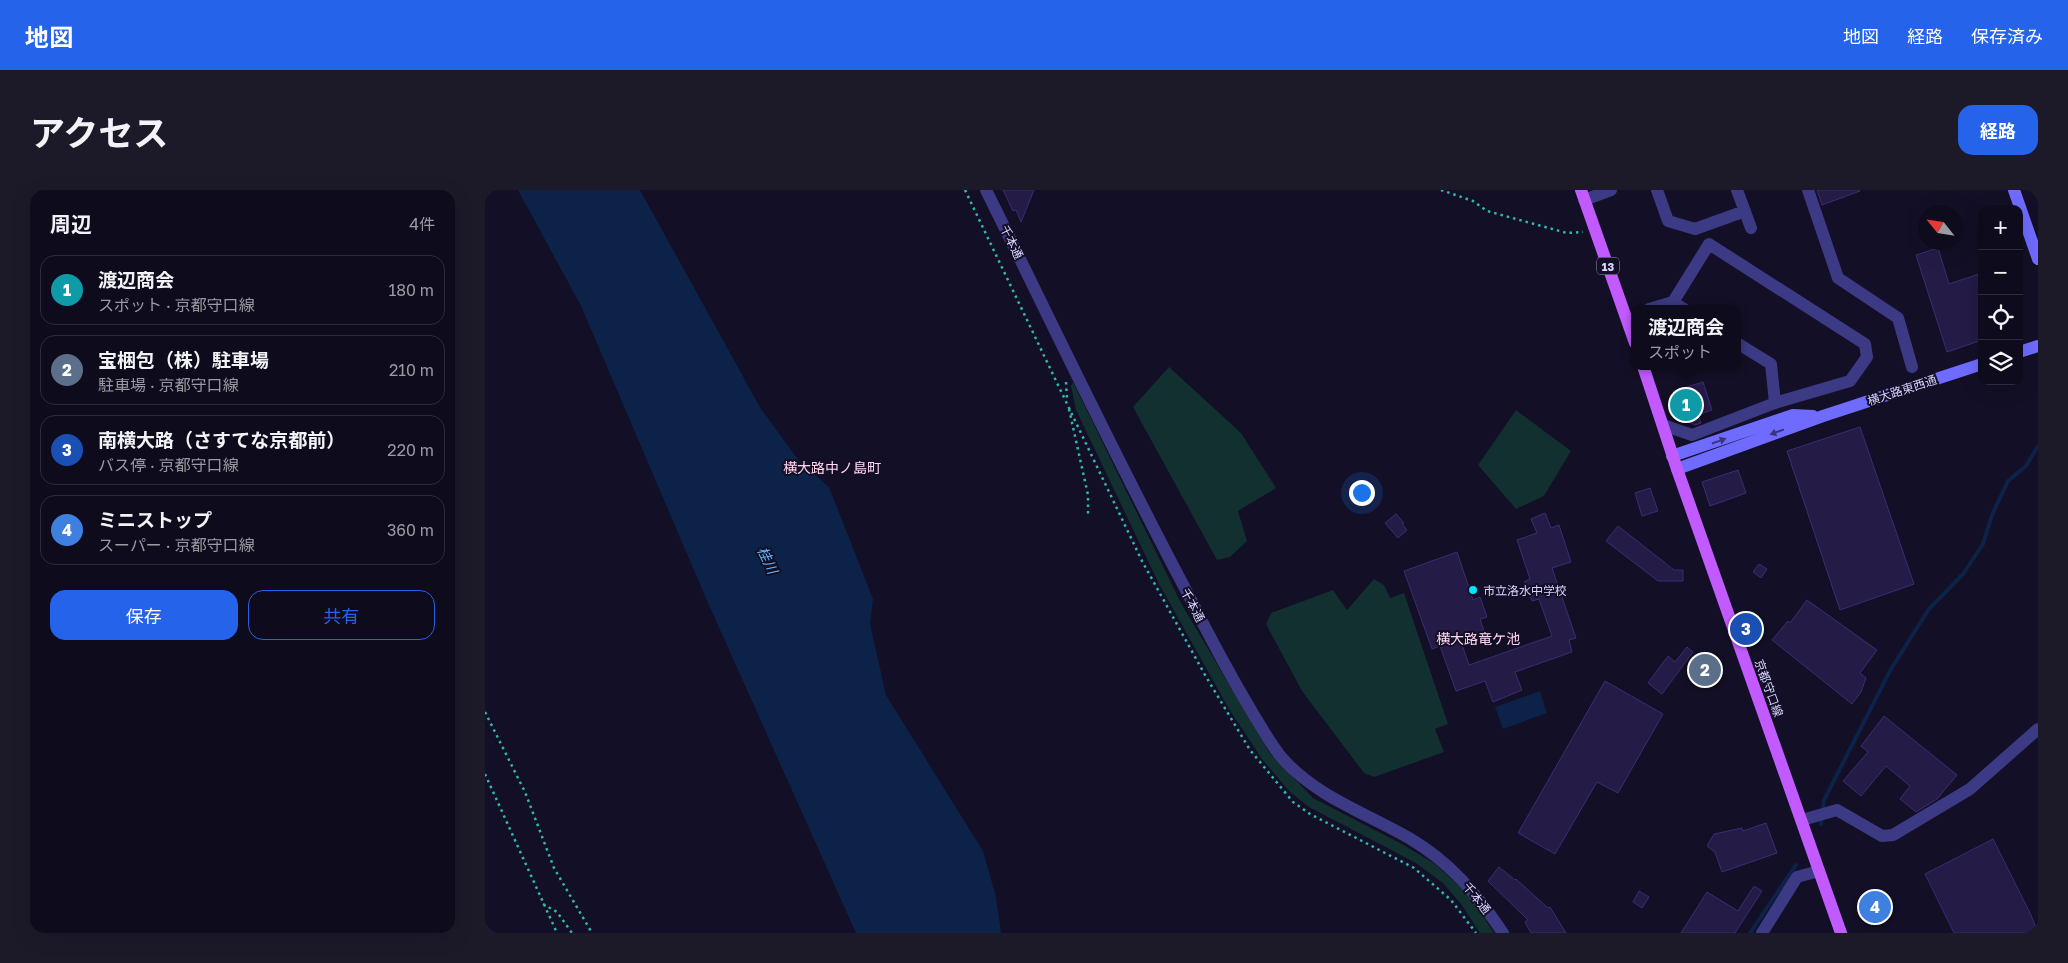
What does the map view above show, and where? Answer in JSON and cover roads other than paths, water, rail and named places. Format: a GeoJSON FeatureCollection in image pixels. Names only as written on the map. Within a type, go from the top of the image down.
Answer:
{"type":"FeatureCollection","features":[{"type":"Feature","properties":{"kind":"main road","name":"13"},"geometry":{"type":"LineString","coordinates":[[1582,195],[1630,314]]}},
{"type":"Feature","properties":{"kind":"main road","name":"京都守口線"},"geometry":{"type":"LineString","coordinates":[[1644,370],[1672,456],[1808,818],[1819,871],[1841,933]]}},
{"type":"Feature","properties":{"kind":"street","name":"千本通"},"geometry":{"type":"LineString","coordinates":[[986,190],[1131,487],[1234,683],[1283,759],[1308,782],[1327,794],[1434,854],[1460,876],[1503,933]]}},
{"type":"Feature","properties":{"kind":"street"},"geometry":{"type":"LineString","coordinates":[[1582,195],[1611,190]]}},
{"type":"Feature","properties":{"kind":"street"},"geometry":{"type":"LineString","coordinates":[[1657,190],[1668,221],[1695,230],[1745,212]]}},
{"type":"Feature","properties":{"kind":"street"},"geometry":{"type":"LineString","coordinates":[[1737,190],[1751,228]]}},
{"type":"Feature","properties":{"kind":"street"},"geometry":{"type":"LineString","coordinates":[[1808,190],[1838,278],[1898,318],[1912,367]]}},
{"type":"Feature","properties":{"kind":"street"},"geometry":{"type":"LineString","coordinates":[[2014,190],[2034,235],[2038,259]]}},
{"type":"Feature","properties":{"kind":"street"},"geometry":{"type":"LineString","coordinates":[[1663,425],[1692,435],[1775,403],[1850,381],[1867,357],[1865,344],[1709,244],[1678,305]]}},
{"type":"Feature","properties":{"kind":"street"},"geometry":{"type":"LineString","coordinates":[[1741,345],[1771,364],[1775,403]]}},
{"type":"Feature","properties":{"kind":"street"},"geometry":{"type":"LineString","coordinates":[[2023,351],[2038,346]]}},
{"type":"Feature","properties":{"kind":"street","name":"横大路東西通"},"geometry":{"type":"LineString","coordinates":[[1677,469],[1823,416],[1978,365]]}},
{"type":"Feature","properties":{"kind":"street","name":"横大路東西通"},"geometry":{"type":"LineString","coordinates":[[1672,456],[1793,415],[1823,416]]}},
{"type":"Feature","properties":{"kind":"street"},"geometry":{"type":"LineString","coordinates":[[1808,818],[1837,810],[1882,836],[1893,835],[1971,790],[2038,729]]}},
{"type":"Feature","properties":{"kind":"street"},"geometry":{"type":"LineString","coordinates":[[1762,933],[1797,877],[1819,871]]}},
{"type":"Feature","properties":{"kind":"water","name":"桂川"},"geometry":{"type":"Polygon","coordinates":[[[518,190],[640,190],[761,409],[799,461],[829,487],[873,599],[870,624],[886,695],[983,851],[996,897],[1001,933],[856,933],[708,603],[581,306],[518,190]]]}},
{"type":"Feature","properties":{"kind":"water"},"geometry":{"type":"Polygon","coordinates":[[[1540,691],[1547,713],[1503,729],[1495,707],[1540,691]]]}},
{"type":"Feature","properties":{"kind":"waterway"},"geometry":{"type":"LineString","coordinates":[[1821,824],[1824,800],[1891,669],[1929,609],[1963,574],[1983,544],[1992,515],[2008,481],[2026,466],[2038,446]]}},
{"type":"Feature","properties":{"kind":"waterway"},"geometry":{"type":"LineString","coordinates":[[1750,933],[1796,865]]}},
{"type":"Feature","properties":{"kind":"place","name":"渡辺商会"},"geometry":{"type":"Point","coordinates":[1686,405]}},
{"type":"Feature","properties":{"kind":"place","name":"市立洛水中学校"},"geometry":{"type":"Point","coordinates":[1473,590]}},
{"type":"Feature","properties":{"kind":"place","name":"南横大路（さすてな京都前）"},"geometry":{"type":"Point","coordinates":[1746,629]}},
{"type":"Feature","properties":{"kind":"place","name":"宝梱包（株）駐車場"},"geometry":{"type":"Point","coordinates":[1705,670]}},
{"type":"Feature","properties":{"kind":"place","name":"ミニストップ"},"geometry":{"type":"Point","coordinates":[1875,907]}},
{"type":"Feature","properties":{"kind":"district","name":"横大路中ノ島町"},"geometry":{"type":"Point","coordinates":[832,467]}},
{"type":"Feature","properties":{"kind":"district","name":"横大路竜ケ池"},"geometry":{"type":"Point","coordinates":[1478,638]}}]}
